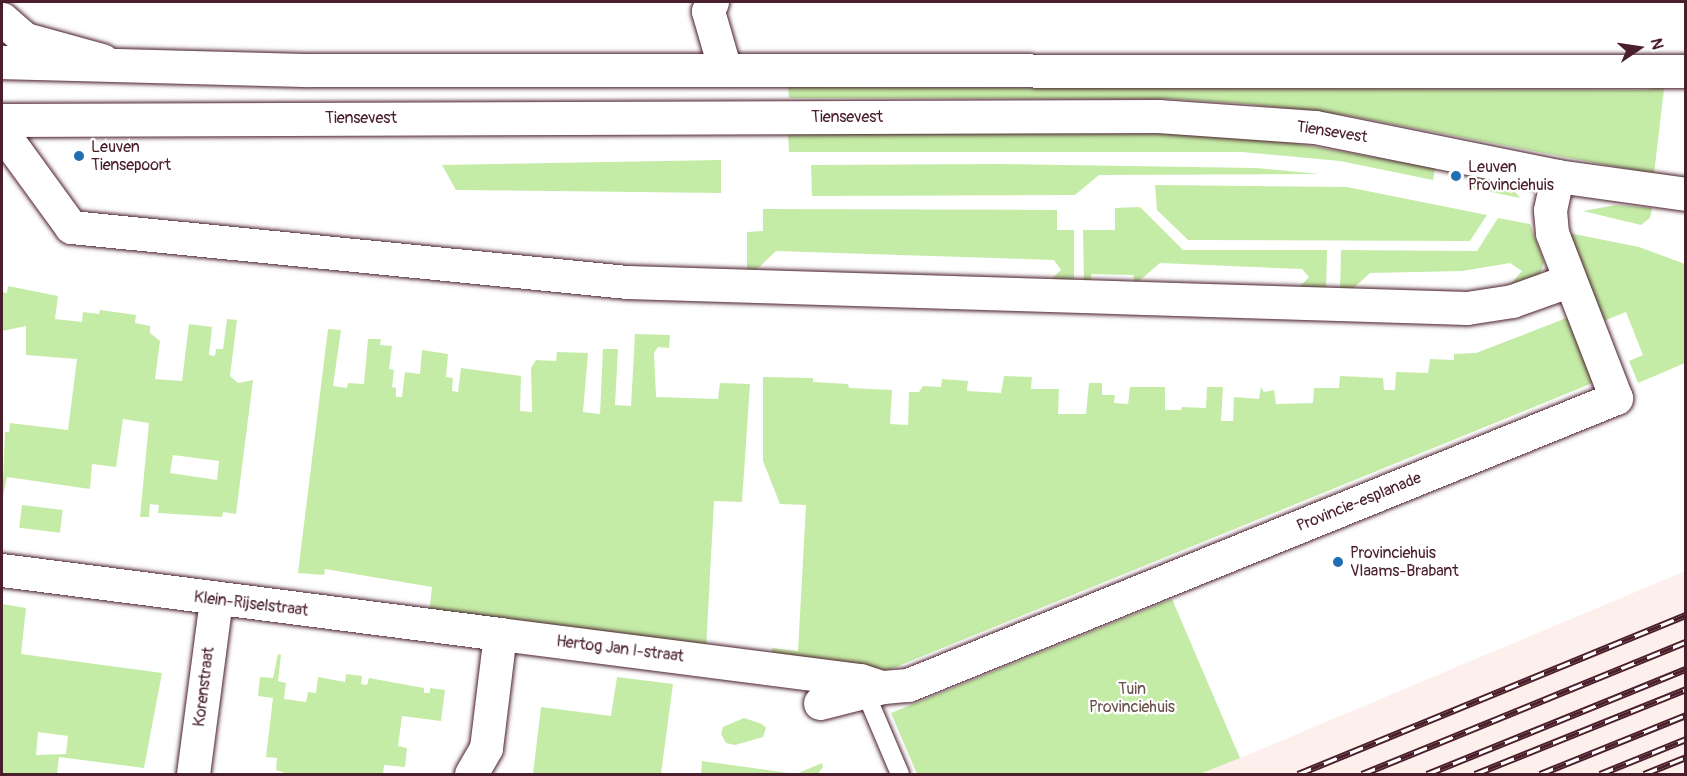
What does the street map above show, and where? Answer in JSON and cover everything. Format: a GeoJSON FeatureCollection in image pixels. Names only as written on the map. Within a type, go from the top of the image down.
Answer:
{"type":"FeatureCollection","features":[{"type":"Feature","properties":{"kind":"street"},"geometry":{"type":"LineString","coordinates":[[712,2],[708,11],[725,70]]}},
{"type":"Feature","properties":{"kind":"street"},"geometry":{"type":"LineString","coordinates":[[2,19],[25,39],[123,67]]}},
{"type":"Feature","properties":{"kind":"street"},"geometry":{"type":"LineString","coordinates":[[2,62],[123,67],[1686,71]]}},
{"type":"Feature","properties":{"kind":"street","name":"Tiensevest"},"geometry":{"type":"LineString","coordinates":[[2,120],[1158,116],[1315,128],[1557,176],[1686,194]]}},
{"type":"Feature","properties":{"kind":"street"},"geometry":{"type":"LineString","coordinates":[[2,132],[71,227],[627,282],[1467,308],[1512,301],[1568,281]]}},
{"type":"Feature","properties":{"kind":"street","name":"Provincie-esplanade"},"geometry":{"type":"LineString","coordinates":[[874,691],[908,686],[1616,398],[1568,281],[1551,223],[1557,176]]}},
{"type":"Feature","properties":{"kind":"street","name":"Klein-Rijselstraat"},"geometry":{"type":"LineString","coordinates":[[2,570],[216,600],[500,634]]}},
{"type":"Feature","properties":{"kind":"street","name":"Korenstraat"},"geometry":{"type":"LineString","coordinates":[[193,774],[216,600]]}},
{"type":"Feature","properties":{"kind":"street"},"geometry":{"type":"LineString","coordinates":[[471,774],[486,748],[500,634]]}},
{"type":"Feature","properties":{"kind":"street","name":"Hertog Jan I-straat"},"geometry":{"type":"LineString","coordinates":[[500,634],[860,680],[874,691]]}},
{"type":"Feature","properties":{"kind":"street"},"geometry":{"type":"LineString","coordinates":[[804,707],[874,691]]}},
{"type":"Feature","properties":{"kind":"lane"},"geometry":{"type":"LineString","coordinates":[[874,691],[900,774]]}},
{"type":"Feature","properties":{"kind":"shaded area"},"geometry":{"type":"Polygon","coordinates":[[[1685,571],[1685,774],[1200,774],[1240,758],[1685,571]]]}},
{"type":"Feature","properties":{"kind":"green space"},"geometry":{"type":"Polygon","coordinates":[[[788,87],[1644,90],[1662,87],[1664,89],[1654,174],[1345,115],[1247,104],[1172,99],[789,98],[788,87]]]}},
{"type":"Feature","properties":{"kind":"green space"},"geometry":{"type":"Polygon","coordinates":[[[788,133],[1182,134],[1293,143],[1435,168],[1433,180],[1340,161],[1242,152],[789,152],[788,133]]]}},
{"type":"Feature","properties":{"kind":"green space"},"geometry":{"type":"Polygon","coordinates":[[[721,160],[721,193],[456,190],[442,165],[721,160]]]}},
{"type":"Feature","properties":{"kind":"green space"},"geometry":{"type":"Polygon","coordinates":[[[999,164],[1256,168],[1320,174],[1099,175],[1075,195],[812,196],[811,165],[999,164]]]}},
{"type":"Feature","properties":{"kind":"green space"},"geometry":{"type":"Polygon","coordinates":[[[1469,175],[1509,184],[1520,198],[1467,187],[1469,175]]]}},
{"type":"Feature","properties":{"kind":"green space"},"geometry":{"type":"Polygon","coordinates":[[[1155,185],[1347,187],[1487,215],[1470,241],[1188,240],[1157,210],[1155,185]]]}},
{"type":"Feature","properties":{"kind":"green space"},"geometry":{"type":"Polygon","coordinates":[[[1616,205],[1652,208],[1650,218],[1641,225],[1583,211],[1616,205]]]}},
{"type":"Feature","properties":{"kind":"green space"},"geometry":{"type":"Polygon","coordinates":[[[1140,207],[1183,250],[1327,250],[1326,293],[1295,292],[1309,277],[1302,269],[1160,263],[1133,286],[1134,275],[1091,274],[1091,284],[1084,284],[1083,230],[1115,230],[1115,208],[1140,207]]]}},
{"type":"Feature","properties":{"kind":"green space"},"geometry":{"type":"Polygon","coordinates":[[[763,209],[1057,210],[1057,230],[1074,230],[1074,284],[1047,283],[1061,270],[1054,260],[776,251],[754,272],[747,271],[747,232],[763,231],[763,209]]]}},
{"type":"Feature","properties":{"kind":"green space"},"geometry":{"type":"Polygon","coordinates":[[[1498,218],[1530,224],[1544,262],[1540,274],[1509,286],[1522,271],[1510,263],[1462,271],[1370,273],[1347,294],[1340,294],[1341,250],[1477,251],[1498,218]]]}},
{"type":"Feature","properties":{"kind":"green space"},"geometry":{"type":"Polygon","coordinates":[[[1569,233],[1639,247],[1685,264],[1685,363],[1638,383],[1629,361],[1643,355],[1626,312],[1601,322],[1569,233]]]}},
{"type":"Feature","properties":{"kind":"green space"},"geometry":{"type":"Polygon","coordinates":[[[8,286],[58,296],[55,319],[82,322],[83,312],[99,314],[100,310],[136,315],[135,323],[150,326],[150,333],[160,341],[155,379],[182,381],[189,324],[212,327],[209,355],[215,356],[216,349],[223,349],[227,319],[237,320],[230,376],[238,383],[253,380],[236,514],[223,512],[222,517],[158,513],[159,505],[150,504],[149,517],[140,517],[149,423],[123,419],[116,467],[92,464],[90,489],[7,477],[2,501],[5,432],[9,432],[10,423],[68,430],[77,359],[26,355],[26,326],[2,331],[2,292],[7,293],[8,286]],[[173,455],[170,473],[217,480],[219,461],[173,455]]]}},
{"type":"Feature","properties":{"kind":"green space"},"geometry":{"type":"Polygon","coordinates":[[[1569,317],[1595,382],[886,671],[772,658],[772,648],[798,651],[806,505],[780,504],[763,461],[763,377],[813,378],[813,382],[848,384],[849,388],[892,390],[890,424],[908,425],[909,392],[919,392],[923,386],[941,387],[942,379],[968,381],[967,391],[1001,393],[1004,376],[1032,377],[1031,389],[1059,389],[1058,414],[1086,414],[1089,383],[1102,383],[1102,395],[1115,395],[1114,403],[1128,404],[1130,387],[1165,387],[1165,410],[1181,410],[1182,407],[1206,408],[1207,387],[1223,387],[1221,421],[1233,421],[1234,397],[1259,399],[1261,387],[1264,392],[1274,390],[1276,404],[1313,403],[1314,388],[1339,388],[1340,376],[1383,378],[1384,390],[1395,390],[1396,372],[1428,373],[1430,359],[1454,360],[1454,354],[1476,353],[1569,317]]]}},
{"type":"Feature","properties":{"kind":"green space"},"geometry":{"type":"Polygon","coordinates":[[[328,329],[341,330],[333,386],[347,388],[348,383],[364,384],[368,339],[381,339],[380,345],[392,346],[389,369],[394,370],[392,387],[396,388],[396,397],[402,397],[405,372],[420,374],[422,350],[448,354],[446,377],[453,378],[452,391],[458,392],[461,368],[521,376],[520,411],[532,412],[531,368],[536,360],[556,361],[557,352],[588,353],[583,412],[600,414],[603,349],[618,349],[615,405],[631,406],[635,334],[670,335],[669,348],[658,347],[654,353],[656,397],[718,399],[720,383],[750,384],[742,502],[714,501],[706,650],[429,615],[432,587],[325,569],[324,575],[298,573],[328,329]]]}},
{"type":"Feature","properties":{"kind":"green space"},"geometry":{"type":"Polygon","coordinates":[[[22,505],[63,510],[60,533],[19,528],[22,505]]]}},
{"type":"Feature","properties":{"kind":"green space","name":"Tuin Provinciehuis"},"geometry":{"type":"Polygon","coordinates":[[[1172,599],[1240,758],[1200,774],[917,774],[891,713],[1172,599]]]}},
{"type":"Feature","properties":{"kind":"green space"},"geometry":{"type":"Polygon","coordinates":[[[2,604],[26,608],[21,654],[162,673],[144,768],[59,757],[57,774],[2,774],[2,604]],[[38,732],[36,755],[66,754],[68,736],[38,732]]]}},
{"type":"Feature","properties":{"kind":"green space"},"geometry":{"type":"Polygon","coordinates":[[[278,654],[281,655],[278,681],[286,683],[284,699],[306,702],[308,692],[316,693],[318,677],[345,682],[346,674],[362,676],[361,684],[367,685],[369,678],[424,688],[424,693],[430,693],[430,688],[445,690],[441,721],[402,716],[398,746],[407,748],[405,767],[384,765],[383,774],[288,774],[276,770],[277,758],[266,757],[273,698],[258,696],[260,677],[273,678],[278,654]]]}},
{"type":"Feature","properties":{"kind":"green space"},"geometry":{"type":"Polygon","coordinates":[[[617,677],[673,684],[661,774],[533,774],[541,707],[611,716],[617,677]]]}},
{"type":"Feature","properties":{"kind":"green space"},"geometry":{"type":"Polygon","coordinates":[[[744,718],[762,724],[766,728],[763,737],[735,745],[726,743],[721,734],[723,727],[744,718]]]}},
{"type":"Feature","properties":{"kind":"green space"},"geometry":{"type":"Polygon","coordinates":[[[702,761],[796,774],[701,774],[702,761]]]}},
{"type":"Feature","properties":{"kind":"green space"},"geometry":{"type":"Polygon","coordinates":[[[822,763],[823,767],[818,774],[796,774],[822,763]]]}},
{"type":"Feature","properties":{"kind":"railway"},"geometry":{"type":"LineString","coordinates":[[1298,774],[1686,615]]}},
{"type":"Feature","properties":{"kind":"railway"},"geometry":{"type":"LineString","coordinates":[[1362,774],[1686,642]]}},
{"type":"Feature","properties":{"kind":"railway"},"geometry":{"type":"LineString","coordinates":[[1427,774],[1686,669]]}},
{"type":"Feature","properties":{"kind":"railway"},"geometry":{"type":"LineString","coordinates":[[1475,774],[1686,689]]}},
{"type":"Feature","properties":{"kind":"railway"},"geometry":{"type":"LineString","coordinates":[[1540,774],[1686,715]]}},
{"type":"Feature","properties":{"kind":"railway"},"geometry":{"type":"LineString","coordinates":[[1600,774],[1686,739]]}},
{"type":"Feature","properties":{"kind":"railway"},"geometry":{"type":"LineString","coordinates":[[1644,774],[1686,757]]}},
{"type":"Feature","properties":{"kind":"place","name":"Leuven Tiensepoort"},"geometry":{"type":"Point","coordinates":[79,156]}},
{"type":"Feature","properties":{"kind":"place","name":"Leuven Provinciehuis"},"geometry":{"type":"Point","coordinates":[1456,176]}},
{"type":"Feature","properties":{"kind":"place","name":"Provinciehuis Vlaams-Brabant"},"geometry":{"type":"Point","coordinates":[1338,562]}}]}
